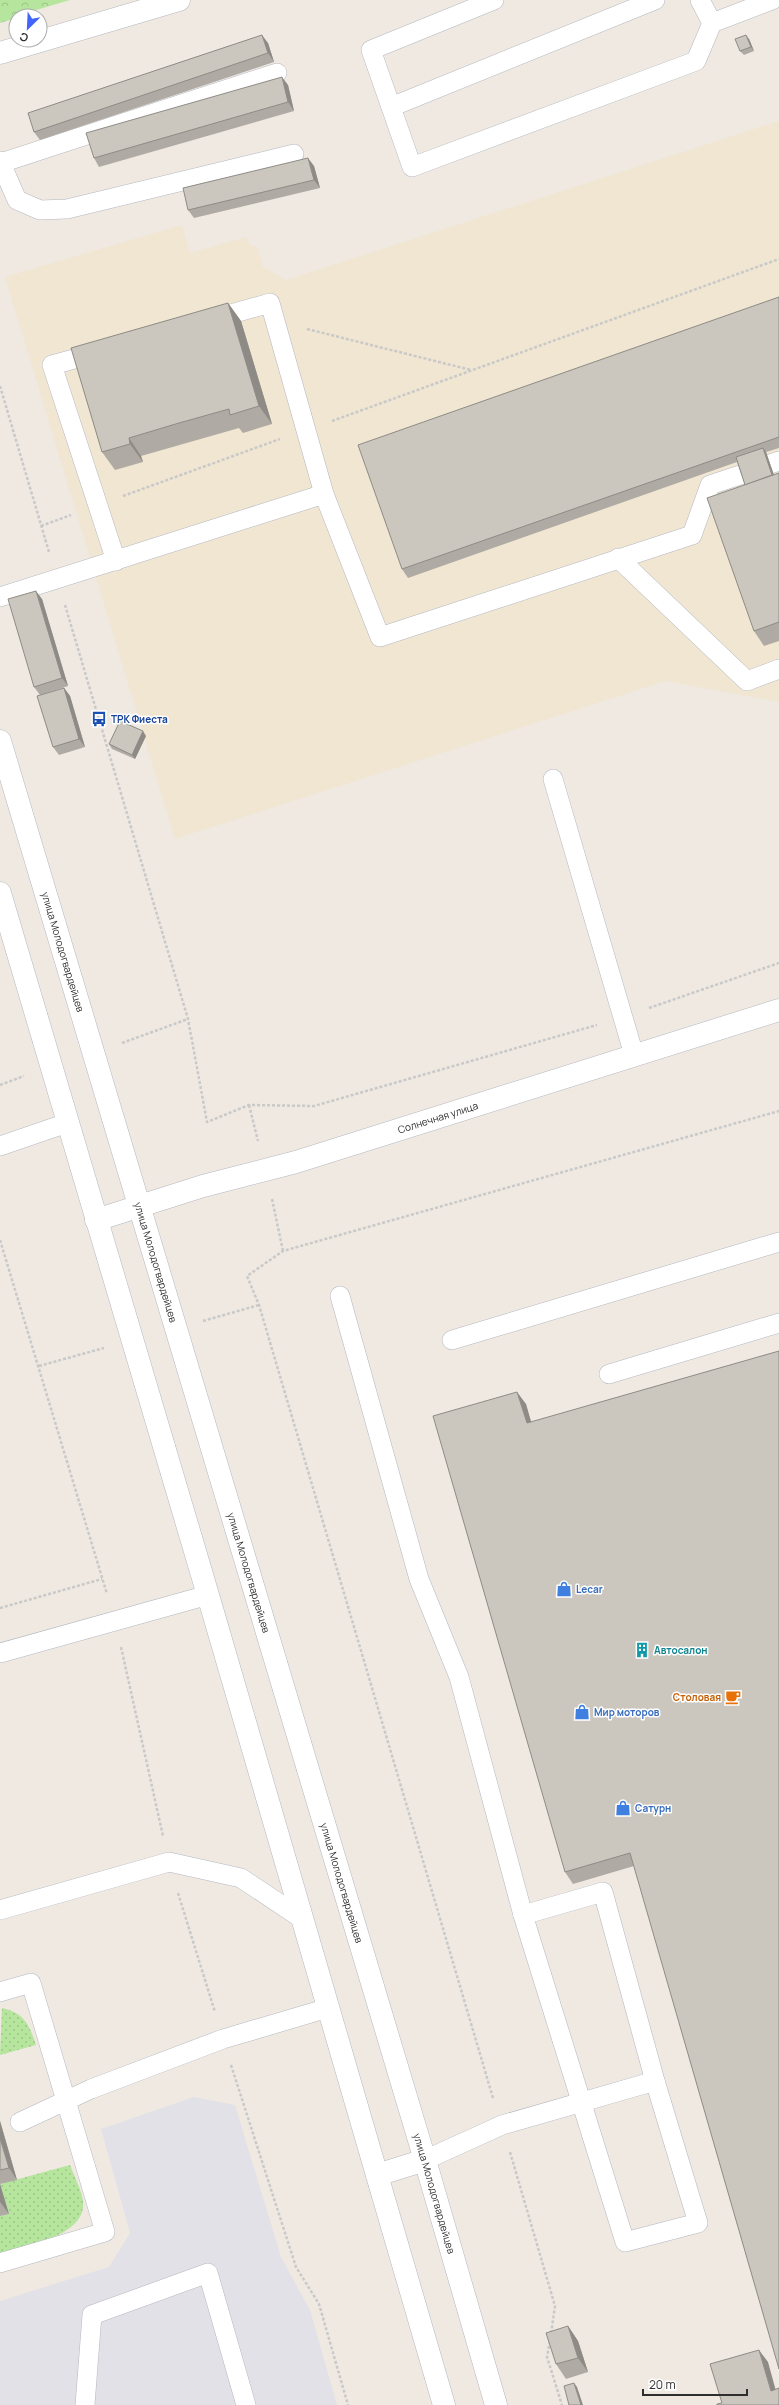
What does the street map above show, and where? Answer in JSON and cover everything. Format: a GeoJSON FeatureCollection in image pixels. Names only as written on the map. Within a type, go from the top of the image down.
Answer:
{"type":"FeatureCollection","features":[{"type":"Feature","properties":{"kind":"main road"},"geometry":{"type":"LineString","coordinates":[[0,52],[180,0]]}},
{"type":"Feature","properties":{"kind":"main road","name":"улица Молодогвардейцев"},"geometry":{"type":"LineString","coordinates":[[0,741],[138,1206],[425,2160],[496,2405]]}},
{"type":"Feature","properties":{"kind":"main road"},"geometry":{"type":"LineString","coordinates":[[0,893],[208,1595],[444,2405]]}},
{"type":"Feature","properties":{"kind":"main road","name":"Солнечная улица"},"geometry":{"type":"LineString","coordinates":[[96,1220],[203,1186],[296,1162],[779,1010]]}},
{"type":"Feature","properties":{"kind":"main road"},"geometry":{"type":"LineString","coordinates":[[377,2175],[425,2160]]}},
{"type":"Feature","properties":{"kind":"lane"},"geometry":{"type":"LineString","coordinates":[[494,0],[371,50],[412,167],[696,61],[712,23],[772,0]]}},
{"type":"Feature","properties":{"kind":"lane"},"geometry":{"type":"LineString","coordinates":[[391,107],[655,0]]}},
{"type":"Feature","properties":{"kind":"lane"},"geometry":{"type":"LineString","coordinates":[[700,0],[712,23]]}},
{"type":"Feature","properties":{"kind":"lane"},"geometry":{"type":"LineString","coordinates":[[277,73],[0,162],[17,200],[40,210],[67,209],[294,154]]}},
{"type":"Feature","properties":{"kind":"lane"},"geometry":{"type":"LineString","coordinates":[[195,324],[270,303],[324,494],[380,638],[618,558],[692,535],[710,484],[743,474]]}},
{"type":"Feature","properties":{"kind":"lane"},"geometry":{"type":"LineString","coordinates":[[116,561],[52,365],[119,346]]}},
{"type":"Feature","properties":{"kind":"lane"},"geometry":{"type":"LineString","coordinates":[[0,597],[324,494]]}},
{"type":"Feature","properties":{"kind":"lane"},"geometry":{"type":"LineString","coordinates":[[618,558],[747,681],[779,669]]}},
{"type":"Feature","properties":{"kind":"lane"},"geometry":{"type":"LineString","coordinates":[[553,779],[634,1055]]}},
{"type":"Feature","properties":{"kind":"lane"},"geometry":{"type":"LineString","coordinates":[[0,1146],[67,1123]]}},
{"type":"Feature","properties":{"kind":"lane"},"geometry":{"type":"LineString","coordinates":[[452,1340],[779,1242]]}},
{"type":"Feature","properties":{"kind":"lane"},"geometry":{"type":"LineString","coordinates":[[340,1296],[419,1579],[459,1677],[523,1915],[625,2242],[698,2223],[655,2081],[602,1892],[523,1915]]}},
{"type":"Feature","properties":{"kind":"lane"},"geometry":{"type":"LineString","coordinates":[[609,1374],[779,1323]]}},
{"type":"Feature","properties":{"kind":"lane"},"geometry":{"type":"LineString","coordinates":[[0,1653],[208,1595]]}},
{"type":"Feature","properties":{"kind":"lane"},"geometry":{"type":"LineString","coordinates":[[0,1910],[169,1862],[241,1878],[301,1918]]}},
{"type":"Feature","properties":{"kind":"lane"},"geometry":{"type":"LineString","coordinates":[[0,1992],[31,1983],[105,2232],[0,2263]]}},
{"type":"Feature","properties":{"kind":"lane"},"geometry":{"type":"LineString","coordinates":[[20,2122],[66,2100],[223,2039],[328,2008]]}},
{"type":"Feature","properties":{"kind":"lane"},"geometry":{"type":"LineString","coordinates":[[425,2160],[502,2125],[655,2081]]}},
{"type":"Feature","properties":{"kind":"lane"},"geometry":{"type":"LineString","coordinates":[[85,2405],[92,2315],[208,2273],[246,2405]]}},
{"type":"Feature","properties":{"kind":"path"},"geometry":{"type":"LineString","coordinates":[[41,526],[779,259]]}},
{"type":"Feature","properties":{"kind":"path"},"geometry":{"type":"LineString","coordinates":[[275,321],[472,370]]}},
{"type":"Feature","properties":{"kind":"path"},"geometry":{"type":"LineString","coordinates":[[0,386],[188,1019],[207,1122],[249,1105],[314,1106],[622,1018],[779,963]]}},
{"type":"Feature","properties":{"kind":"path"},"geometry":{"type":"LineString","coordinates":[[0,1240],[115,1621],[169,1862],[223,2039],[296,2267],[319,2304],[348,2405]]}},
{"type":"Feature","properties":{"kind":"path"},"geometry":{"type":"LineString","coordinates":[[0,1608],[102,1579]]}},
{"type":"Feature","properties":{"kind":"shaded area"},"geometry":{"type":"Polygon","coordinates":[[[779,121],[779,702],[666,681],[175,839],[5,277],[182,225],[190,253],[246,237],[250,246],[257,246],[263,267],[286,280],[779,121]]]}},
{"type":"Feature","properties":{"kind":"shaded area"},"geometry":{"type":"Polygon","coordinates":[[[194,2097],[235,2105],[281,2257],[310,2310],[337,2405],[0,2405],[0,2301],[109,2267],[130,2233],[101,2129],[194,2097]]]}},
{"type":"Feature","properties":{"kind":"green space"},"geometry":{"type":"Polygon","coordinates":[[[0,0],[70,0],[43,8],[8,8],[8,20],[0,23],[0,0]]]}},
{"type":"Feature","properties":{"kind":"green space"},"geometry":{"type":"Polygon","coordinates":[[[2,2008],[16,2013],[25,2020],[36,2045],[0,2055],[2,2008]]]}},
{"type":"Feature","properties":{"kind":"green space"},"geometry":{"type":"Polygon","coordinates":[[[70,2165],[83,2201],[82,2213],[75,2223],[65,2231],[52,2238],[0,2253],[0,2216],[9,2214],[0,2184],[70,2165]]]}},
{"type":"Feature","properties":{"kind":"building"},"geometry":{"type":"Polygon","coordinates":[[[262,35],[268,53],[34,132],[28,113],[262,35]]]}},
{"type":"Feature","properties":{"kind":"building"},"geometry":{"type":"Polygon","coordinates":[[[746,35],[751,47],[740,51],[735,39],[746,35]]]}},
{"type":"Feature","properties":{"kind":"building"},"geometry":{"type":"Polygon","coordinates":[[[282,77],[288,102],[94,158],[86,133],[282,77]]]}},
{"type":"Feature","properties":{"kind":"building"},"geometry":{"type":"Polygon","coordinates":[[[308,158],[314,180],[188,210],[183,188],[308,158]]]}},
{"type":"Feature","properties":{"kind":"building"},"geometry":{"type":"Polygon","coordinates":[[[779,297],[779,437],[402,569],[358,445],[779,297]]]}},
{"type":"Feature","properties":{"kind":"building"},"geometry":{"type":"Polygon","coordinates":[[[228,303],[259,406],[230,415],[229,409],[179,423],[129,438],[130,444],[102,452],[71,348],[228,303]]]}},
{"type":"Feature","properties":{"kind":"building"},"geometry":{"type":"Polygon","coordinates":[[[763,448],[772,475],[745,485],[736,457],[763,448]]]}},
{"type":"Feature","properties":{"kind":"building"},"geometry":{"type":"Polygon","coordinates":[[[779,473],[779,622],[754,631],[707,498],[779,473]]]}},
{"type":"Feature","properties":{"kind":"building"},"geometry":{"type":"Polygon","coordinates":[[[36,591],[62,678],[34,687],[8,599],[36,591]]]}},
{"type":"Feature","properties":{"kind":"building"},"geometry":{"type":"Polygon","coordinates":[[[64,688],[79,739],[53,747],[37,696],[64,688]]]}},
{"type":"Feature","properties":{"kind":"building"},"geometry":{"type":"Polygon","coordinates":[[[120,721],[143,731],[132,755],[109,744],[120,721]]]}},
{"type":"Feature","properties":{"kind":"building","name":"Автосалон"},"geometry":{"type":"Polygon","coordinates":[[[779,1351],[779,2369],[630,1853],[565,1872],[433,1416],[517,1392],[527,1423],[779,1351]]]}},
{"type":"Feature","properties":{"kind":"building"},"geometry":{"type":"Polygon","coordinates":[[[0,2138],[9,2168],[0,2170],[0,2138]]]}},
{"type":"Feature","properties":{"kind":"building"},"geometry":{"type":"Polygon","coordinates":[[[568,2326],[578,2358],[556,2364],[546,2333],[568,2326]]]}},
{"type":"Feature","properties":{"kind":"building"},"geometry":{"type":"Polygon","coordinates":[[[759,2350],[771,2391],[779,2388],[779,2405],[717,2405],[722,2403],[710,2364],[759,2350]]]}},
{"type":"Feature","properties":{"kind":"building"},"geometry":{"type":"Polygon","coordinates":[[[574,2383],[581,2405],[569,2405],[564,2386],[574,2383]]]}},
{"type":"Feature","properties":{"kind":"place","name":"ТРК Фиеста"},"geometry":{"type":"Point","coordinates":[99,719]}},
{"type":"Feature","properties":{"kind":"place","name":"Lecar"},"geometry":{"type":"Point","coordinates":[564,1589]}},
{"type":"Feature","properties":{"kind":"place","name":"Автосалон"},"geometry":{"type":"Point","coordinates":[642,1650]}},
{"type":"Feature","properties":{"kind":"place","name":"Столовая"},"geometry":{"type":"Point","coordinates":[733,1697]}},
{"type":"Feature","properties":{"kind":"place","name":"Мир моторов"},"geometry":{"type":"Point","coordinates":[582,1712]}},
{"type":"Feature","properties":{"kind":"place","name":"Сатурн"},"geometry":{"type":"Point","coordinates":[623,1808]}}]}
